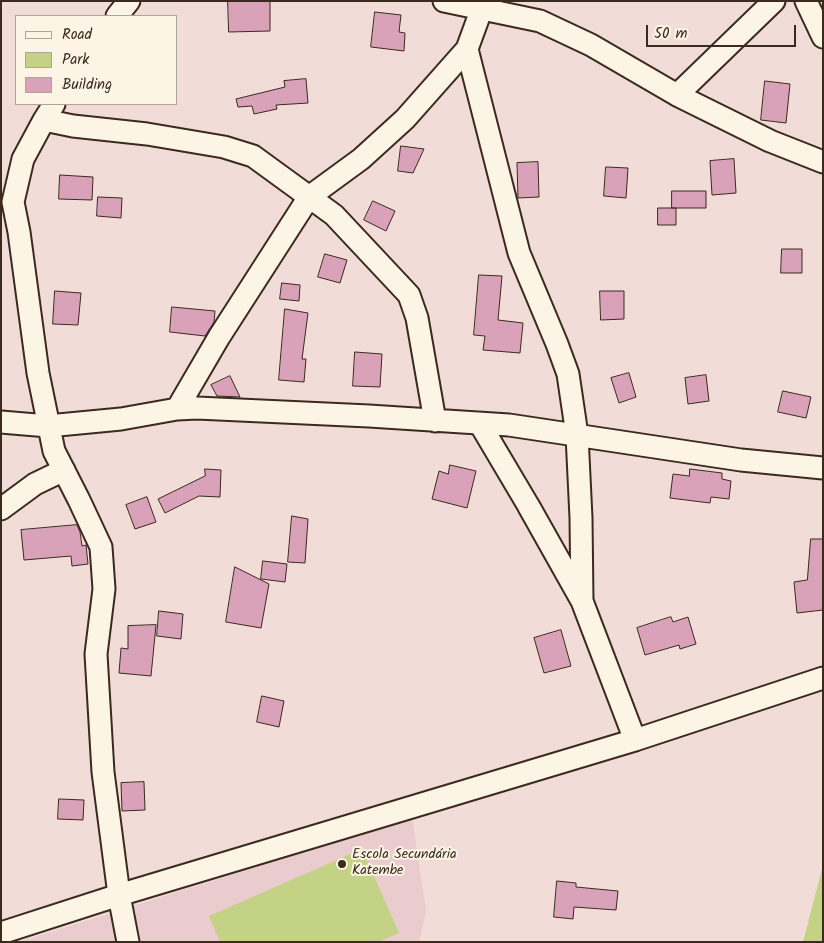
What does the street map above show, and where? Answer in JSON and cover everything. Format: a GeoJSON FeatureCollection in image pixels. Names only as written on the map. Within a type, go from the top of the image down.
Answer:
{"type":"FeatureCollection","features":[{"type":"Feature","properties":{"kind":"street"},"geometry":{"type":"LineString","coordinates":[[118,15],[129,1]]}},
{"type":"Feature","properties":{"kind":"street"},"geometry":{"type":"LineString","coordinates":[[444,1],[540,21],[591,45],[677,95],[770,141],[823,162]]}},
{"type":"Feature","properties":{"kind":"street"},"geometry":{"type":"LineString","coordinates":[[677,95],[774,1]]}},
{"type":"Feature","properties":{"kind":"street"},"geometry":{"type":"LineString","coordinates":[[806,1],[823,37]]}},
{"type":"Feature","properties":{"kind":"street"},"geometry":{"type":"LineString","coordinates":[[177,409],[219,337],[309,197],[361,159],[405,119],[467,49],[482,8]]}},
{"type":"Feature","properties":{"kind":"street"},"geometry":{"type":"LineString","coordinates":[[467,49],[519,253],[568,374],[577,435],[582,601]]}},
{"type":"Feature","properties":{"kind":"street"},"geometry":{"type":"LineString","coordinates":[[128,942],[119,895],[103,772],[96,654],[104,589],[101,547],[54,451],[38,373],[19,232],[7,198],[22,159],[49,112],[73,126],[146,134],[224,147],[253,156],[334,216],[409,295],[417,318],[435,421]]}},
{"type":"Feature","properties":{"kind":"street"},"geometry":{"type":"LineString","coordinates":[[1,422],[48,426],[121,419],[177,409],[216,409],[508,425],[741,460],[823,468]]}},
{"type":"Feature","properties":{"kind":"street"},"geometry":{"type":"LineString","coordinates":[[480,424],[582,601],[635,740]]}},
{"type":"Feature","properties":{"kind":"street"},"geometry":{"type":"LineString","coordinates":[[1,509],[35,484],[64,470]]}},
{"type":"Feature","properties":{"kind":"street"},"geometry":{"type":"LineString","coordinates":[[1,933],[119,895],[635,740],[823,678]]}},
{"type":"Feature","properties":{"kind":"shaded area","name":"Escola Secundária Katembe"},"geometry":{"type":"Polygon","coordinates":[[[412,818],[426,911],[419,942],[19,942],[412,818]]]}},
{"type":"Feature","properties":{"kind":"green space"},"geometry":{"type":"Polygon","coordinates":[[[362,849],[399,933],[378,942],[220,942],[209,916],[362,849]]]}},
{"type":"Feature","properties":{"kind":"green space"},"geometry":{"type":"Polygon","coordinates":[[[823,865],[823,942],[803,942],[823,865]]]}},
{"type":"Feature","properties":{"kind":"building"},"geometry":{"type":"Polygon","coordinates":[[[228,1],[270,1],[270,31],[229,32],[228,1]]]}},
{"type":"Feature","properties":{"kind":"building"},"geometry":{"type":"Polygon","coordinates":[[[375,12],[401,15],[399,32],[405,33],[404,51],[371,47],[375,12]]]}},
{"type":"Feature","properties":{"kind":"building"},"geometry":{"type":"Polygon","coordinates":[[[306,79],[308,103],[276,105],[277,109],[254,114],[252,106],[238,107],[236,99],[285,87],[284,81],[306,79]]]}},
{"type":"Feature","properties":{"kind":"building"},"geometry":{"type":"Polygon","coordinates":[[[765,81],[790,84],[786,123],[761,120],[765,81]]]}},
{"type":"Feature","properties":{"kind":"building"},"geometry":{"type":"Polygon","coordinates":[[[401,146],[424,149],[413,173],[398,171],[401,146]]]}},
{"type":"Feature","properties":{"kind":"building"},"geometry":{"type":"Polygon","coordinates":[[[734,159],[736,193],[712,195],[710,161],[734,159]]]}},
{"type":"Feature","properties":{"kind":"building"},"geometry":{"type":"Polygon","coordinates":[[[538,162],[539,197],[518,198],[517,163],[538,162]]]}},
{"type":"Feature","properties":{"kind":"building"},"geometry":{"type":"Polygon","coordinates":[[[606,167],[628,168],[626,198],[604,196],[606,167]]]}},
{"type":"Feature","properties":{"kind":"building"},"geometry":{"type":"Polygon","coordinates":[[[60,175],[93,177],[92,200],[59,199],[60,175]]]}},
{"type":"Feature","properties":{"kind":"building"},"geometry":{"type":"Polygon","coordinates":[[[672,191],[706,191],[706,208],[672,208],[672,191]]]}},
{"type":"Feature","properties":{"kind":"building"},"geometry":{"type":"Polygon","coordinates":[[[98,197],[122,198],[121,218],[97,216],[98,197]]]}},
{"type":"Feature","properties":{"kind":"building"},"geometry":{"type":"Polygon","coordinates":[[[373,201],[395,211],[386,231],[364,220],[373,201]]]}},
{"type":"Feature","properties":{"kind":"building"},"geometry":{"type":"Polygon","coordinates":[[[658,208],[676,208],[676,225],[658,225],[658,208]]]}},
{"type":"Feature","properties":{"kind":"building"},"geometry":{"type":"Polygon","coordinates":[[[782,249],[802,249],[802,273],[781,273],[782,249]]]}},
{"type":"Feature","properties":{"kind":"building"},"geometry":{"type":"Polygon","coordinates":[[[325,254],[347,260],[340,283],[318,277],[325,254]]]}},
{"type":"Feature","properties":{"kind":"building"},"geometry":{"type":"Polygon","coordinates":[[[479,275],[502,276],[498,320],[523,323],[520,353],[483,350],[485,336],[474,335],[479,275]]]}},
{"type":"Feature","properties":{"kind":"building"},"geometry":{"type":"Polygon","coordinates":[[[282,283],[300,285],[299,301],[280,299],[282,283]]]}},
{"type":"Feature","properties":{"kind":"building"},"geometry":{"type":"Polygon","coordinates":[[[55,291],[81,293],[78,325],[53,324],[55,291]]]}},
{"type":"Feature","properties":{"kind":"building"},"geometry":{"type":"Polygon","coordinates":[[[600,291],[624,291],[624,319],[601,320],[600,291]]]}},
{"type":"Feature","properties":{"kind":"building"},"geometry":{"type":"Polygon","coordinates":[[[172,307],[215,311],[214,322],[205,336],[170,332],[172,307]]]}},
{"type":"Feature","properties":{"kind":"building"},"geometry":{"type":"Polygon","coordinates":[[[285,309],[308,313],[302,359],[306,359],[304,382],[279,380],[285,309]]]}},
{"type":"Feature","properties":{"kind":"building"},"geometry":{"type":"Polygon","coordinates":[[[355,352],[382,354],[380,387],[353,386],[355,352]]]}},
{"type":"Feature","properties":{"kind":"building"},"geometry":{"type":"Polygon","coordinates":[[[629,373],[636,397],[619,403],[611,378],[629,373]]]}},
{"type":"Feature","properties":{"kind":"building"},"geometry":{"type":"Polygon","coordinates":[[[706,375],[709,401],[688,404],[685,378],[706,375]]]}},
{"type":"Feature","properties":{"kind":"building"},"geometry":{"type":"Polygon","coordinates":[[[230,376],[240,397],[217,396],[211,385],[230,376]]]}},
{"type":"Feature","properties":{"kind":"building"},"geometry":{"type":"Polygon","coordinates":[[[783,391],[811,397],[806,418],[778,412],[783,391]]]}},
{"type":"Feature","properties":{"kind":"building"},"geometry":{"type":"Polygon","coordinates":[[[450,465],[476,471],[467,508],[432,499],[439,471],[448,474],[450,465]]]}},
{"type":"Feature","properties":{"kind":"building"},"geometry":{"type":"Polygon","coordinates":[[[205,469],[221,470],[220,497],[199,496],[165,513],[158,499],[205,476],[205,469]]]}},
{"type":"Feature","properties":{"kind":"building"},"geometry":{"type":"Polygon","coordinates":[[[690,469],[722,473],[722,479],[731,481],[729,499],[711,497],[710,503],[670,498],[673,474],[689,476],[690,469]]]}},
{"type":"Feature","properties":{"kind":"building"},"geometry":{"type":"Polygon","coordinates":[[[147,497],[156,522],[135,529],[126,505],[147,497]]]}},
{"type":"Feature","properties":{"kind":"building"},"geometry":{"type":"Polygon","coordinates":[[[292,516],[308,519],[305,563],[288,562],[292,516]]]}},
{"type":"Feature","properties":{"kind":"building"},"geometry":{"type":"Polygon","coordinates":[[[77,525],[82,546],[86,545],[88,564],[72,566],[71,556],[24,560],[21,530],[77,525]]]}},
{"type":"Feature","properties":{"kind":"building"},"geometry":{"type":"Polygon","coordinates":[[[811,539],[823,539],[823,610],[797,613],[794,582],[807,580],[811,539]]]}},
{"type":"Feature","properties":{"kind":"building"},"geometry":{"type":"Polygon","coordinates":[[[263,561],[287,564],[285,582],[261,579],[263,561]]]}},
{"type":"Feature","properties":{"kind":"building"},"geometry":{"type":"Polygon","coordinates":[[[235,567],[269,584],[261,628],[226,622],[235,567]]]}},
{"type":"Feature","properties":{"kind":"building"},"geometry":{"type":"Polygon","coordinates":[[[159,611],[183,614],[181,639],[157,636],[159,611]]]}},
{"type":"Feature","properties":{"kind":"building"},"geometry":{"type":"Polygon","coordinates":[[[671,617],[673,622],[688,617],[696,644],[680,649],[679,645],[645,655],[637,628],[671,617]]]}},
{"type":"Feature","properties":{"kind":"building"},"geometry":{"type":"Polygon","coordinates":[[[156,625],[151,676],[119,673],[121,648],[128,649],[128,626],[156,625]]]}},
{"type":"Feature","properties":{"kind":"building"},"geometry":{"type":"Polygon","coordinates":[[[561,630],[571,666],[544,673],[534,638],[561,630]]]}},
{"type":"Feature","properties":{"kind":"building"},"geometry":{"type":"Polygon","coordinates":[[[262,696],[284,701],[279,727],[257,722],[262,696]]]}},
{"type":"Feature","properties":{"kind":"building"},"geometry":{"type":"Polygon","coordinates":[[[144,782],[145,810],[122,811],[121,783],[144,782]]]}},
{"type":"Feature","properties":{"kind":"building"},"geometry":{"type":"Polygon","coordinates":[[[59,799],[84,800],[83,820],[58,819],[59,799]]]}},
{"type":"Feature","properties":{"kind":"building"},"geometry":{"type":"Polygon","coordinates":[[[557,881],[576,883],[576,887],[618,891],[616,910],[574,907],[573,919],[554,917],[557,881]]]}},
{"type":"Feature","properties":{"kind":"place","name":"Escola Secundária Katembe"},"geometry":{"type":"Point","coordinates":[342,864]}}]}
